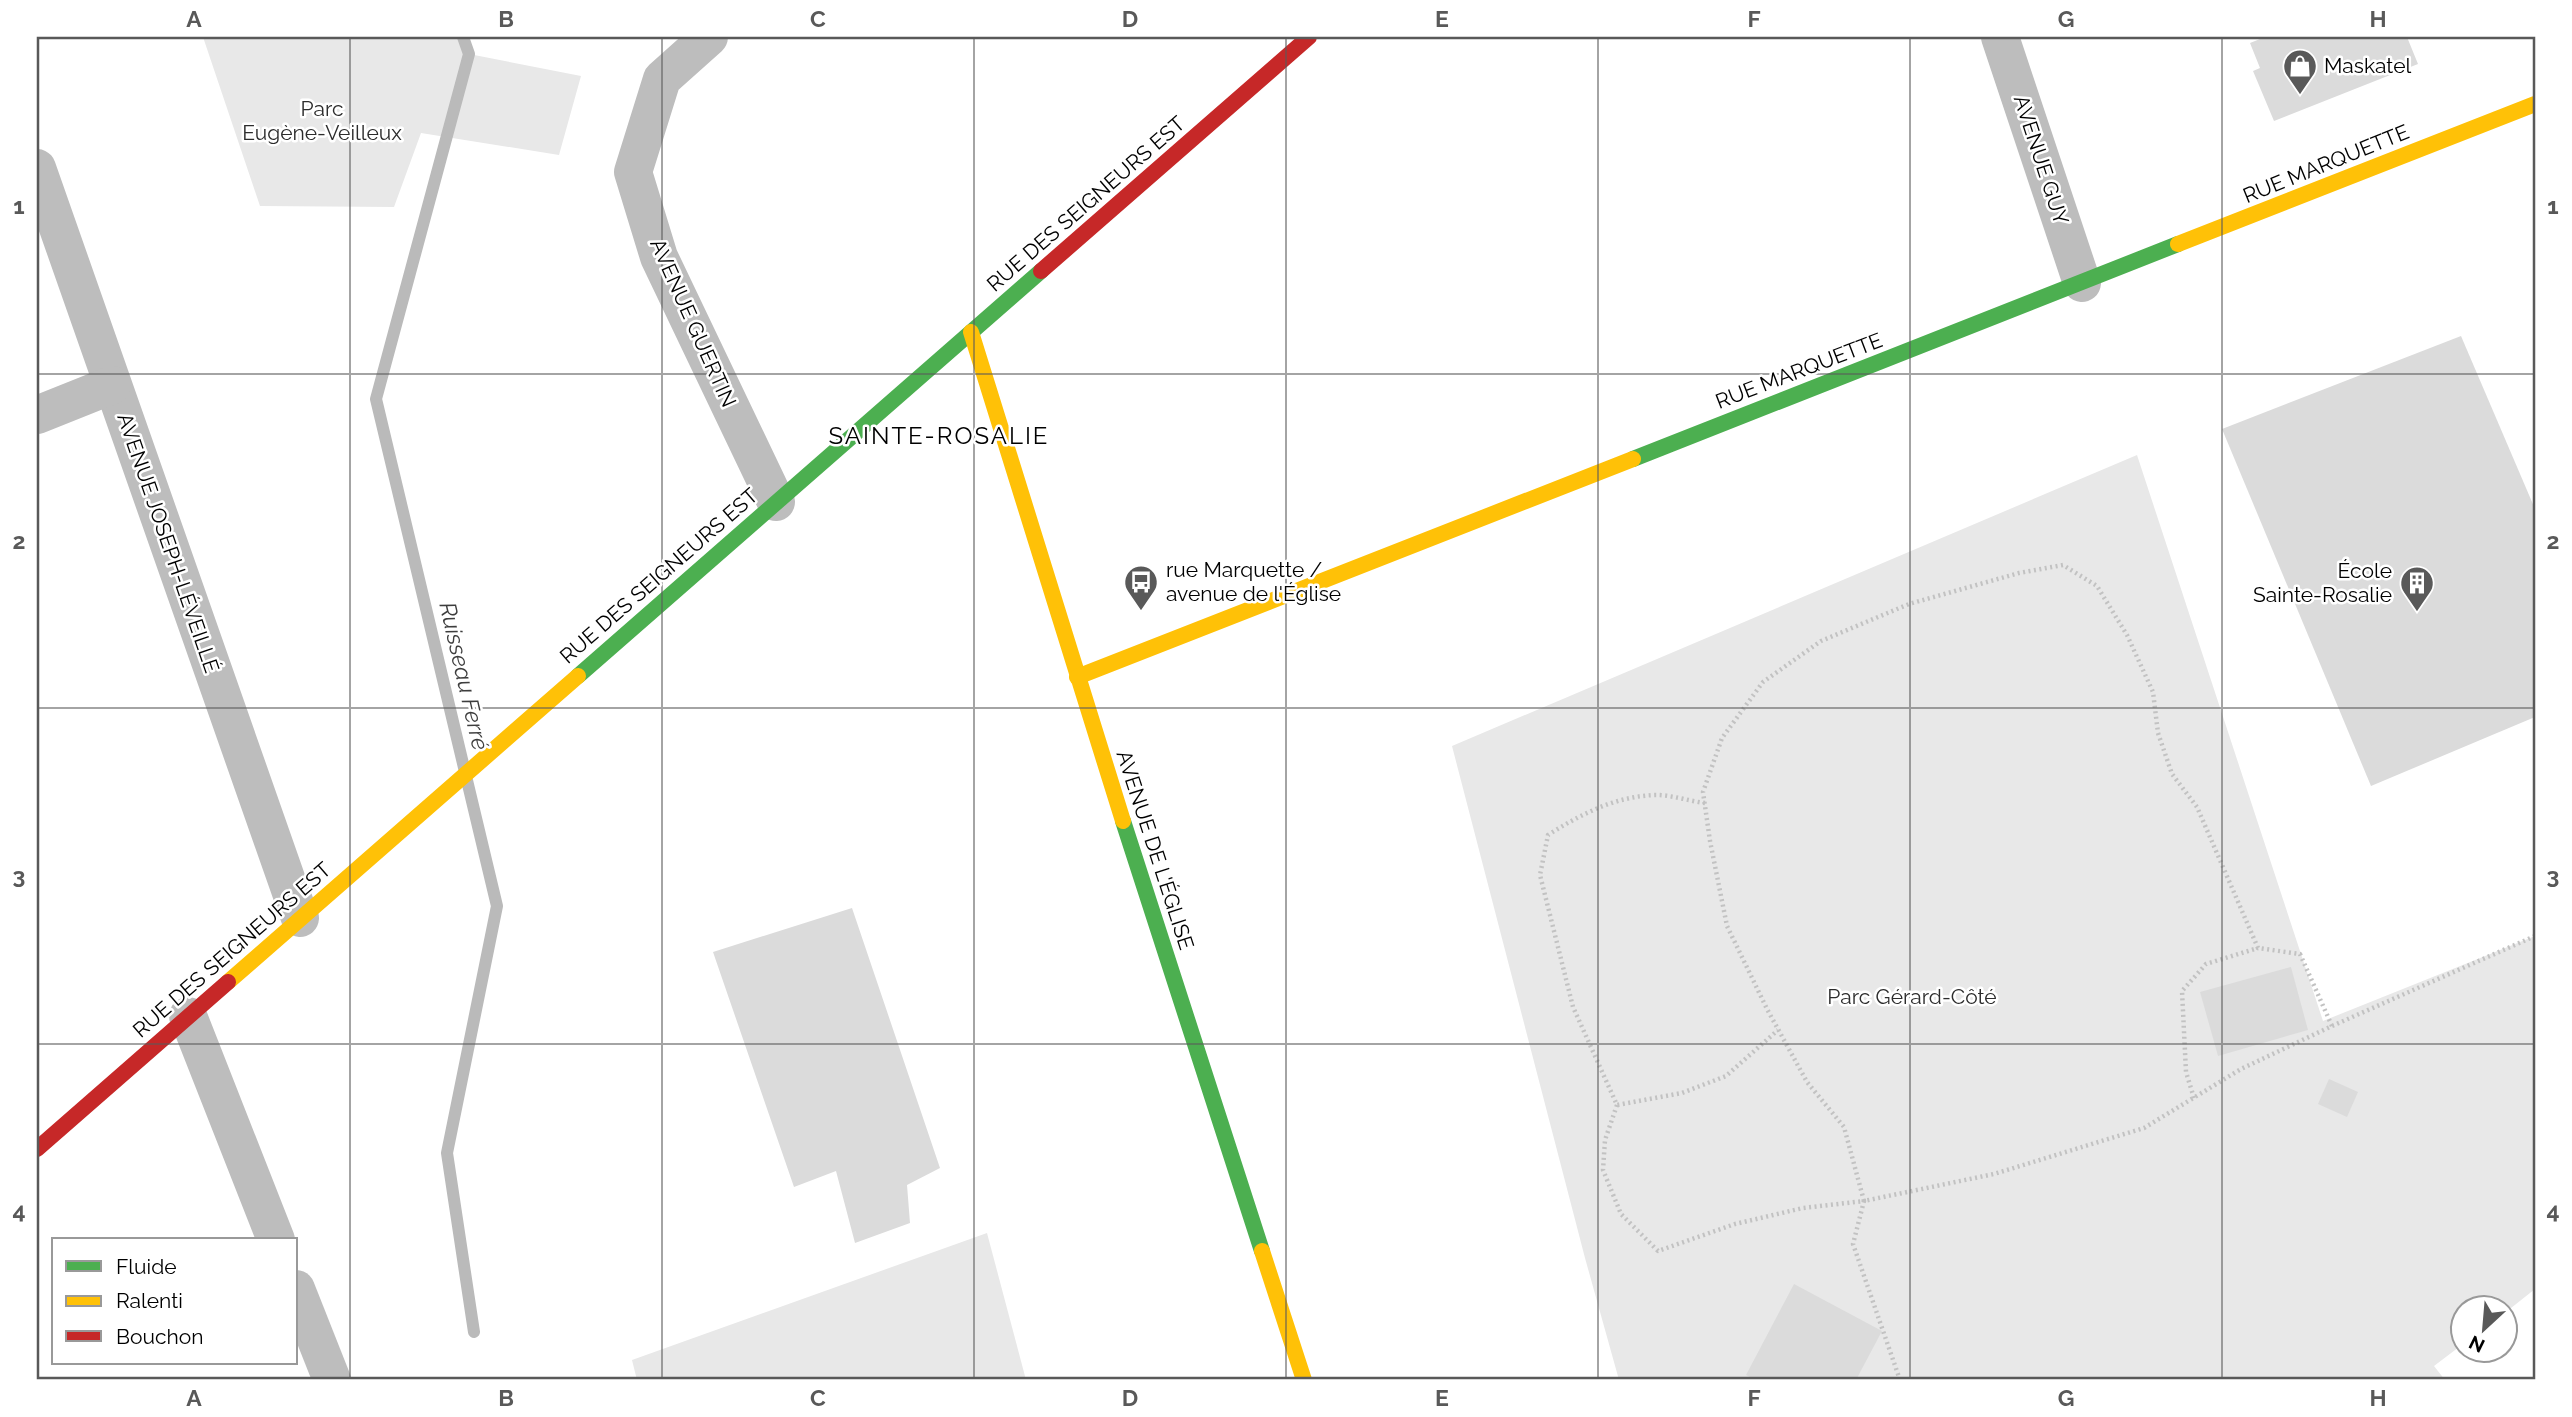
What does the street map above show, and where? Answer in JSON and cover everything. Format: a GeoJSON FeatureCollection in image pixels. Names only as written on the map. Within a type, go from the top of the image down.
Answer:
{"type":"FeatureCollection","features":[{"type":"Feature","properties":{"kind":"street","name":"AVENUE GUERTIN"},"geometry":{"type":"LineString","coordinates":[[709,37],[662,79],[633,173],[659,257],[776,502]]}},
{"type":"Feature","properties":{"kind":"street","name":"RUE DES SEIGNEURS EST"},"geometry":{"type":"LineString","coordinates":[[37,1149],[1309,37]]}},
{"type":"Feature","properties":{"kind":"street","name":"AVENUE GUY"},"geometry":{"type":"LineString","coordinates":[[2000,37],[2082,283]]}},
{"type":"Feature","properties":{"kind":"street","name":"RUE MARQUETTE"},"geometry":{"type":"LineString","coordinates":[[1077,677],[2535,104]]}},
{"type":"Feature","properties":{"kind":"street","name":"AVENUE JOSEPH-LÉVEILLÉ"},"geometry":{"type":"LineString","coordinates":[[37,168],[300,918]]}},
{"type":"Feature","properties":{"kind":"street","name":"AVENUE DE L'ÉGLISE"},"geometry":{"type":"LineString","coordinates":[[971,332],[1077,677],[1304,1380]]}},
{"type":"Feature","properties":{"kind":"street"},"geometry":{"type":"LineString","coordinates":[[37,415],[112,385]]}},
{"type":"Feature","properties":{"kind":"street"},"geometry":{"type":"LineString","coordinates":[[188,1016],[275,1238]]}},
{"type":"Feature","properties":{"kind":"street"},"geometry":{"type":"LineString","coordinates":[[298,1294],[332,1380]]}},
{"type":"Feature","properties":{"kind":"path"},"geometry":{"type":"LineString","coordinates":[[1900,1380],[1853,1244],[1864,1201],[1844,1127],[1807,1082],[1727,926],[1710,841],[1703,792],[1722,738],[1763,682],[1821,641],[1909,604],[2019,573],[2063,565],[2097,586],[2127,635],[2153,692],[2158,733],[2172,774],[2196,807],[2258,948]]}},
{"type":"Feature","properties":{"kind":"path"},"geometry":{"type":"LineString","coordinates":[[1705,803],[1656,795],[1620,801],[1586,811],[1548,835],[1540,875],[1573,1007],[1617,1105],[1605,1140],[1603,1170],[1621,1214],[1658,1251],[1735,1224],[1803,1208],[1864,1201],[1994,1174],[2144,1128],[2241,1069],[2535,936]]}},
{"type":"Feature","properties":{"kind":"path"},"geometry":{"type":"LineString","coordinates":[[2194,1098],[2186,1072],[2182,991],[2206,964],[2258,948],[2301,954],[2332,1026]]}},
{"type":"Feature","properties":{"kind":"path"},"geometry":{"type":"LineString","coordinates":[[1617,1105],[1682,1093],[1726,1076],[1779,1030]]}},
{"type":"Feature","properties":{"kind":"green space","name":"Parc Eugène-Veilleux"},"geometry":{"type":"Polygon","coordinates":[[[203,37],[463,37],[469,54],[581,76],[559,155],[421,133],[394,207],[260,206],[203,37]]]}},
{"type":"Feature","properties":{"kind":"green space","name":"Parc Gérard-Côté"},"geometry":{"type":"Polygon","coordinates":[[[2137,455],[2323,1021],[2535,936],[2535,1289],[2520,1301],[2520,1294],[2450,1294],[2450,1354],[2434,1366],[2445,1380],[1619,1380],[1452,746],[2137,455]]]}},
{"type":"Feature","properties":{"kind":"green space"},"geometry":{"type":"Polygon","coordinates":[[[987,1233],[1026,1380],[637,1380],[632,1360],[987,1233]]]}},
{"type":"Feature","properties":{"kind":"building","name":"Maskatel"},"geometry":{"type":"Polygon","coordinates":[[[2265,37],[2407,37],[2418,64],[2274,121],[2253,71],[2260,68],[2250,43],[2265,37]]]}},
{"type":"Feature","properties":{"kind":"building","name":"École Sainte-Rosalie"},"geometry":{"type":"Polygon","coordinates":[[[2461,336],[2535,509],[2535,717],[2371,786],[2222,429],[2461,336]]]}},
{"type":"Feature","properties":{"kind":"building"},"geometry":{"type":"Polygon","coordinates":[[[852,908],[940,1168],[907,1185],[910,1223],[855,1243],[836,1171],[794,1187],[713,952],[852,908]]]}},
{"type":"Feature","properties":{"kind":"building"},"geometry":{"type":"Polygon","coordinates":[[[2291,967],[2308,1030],[2218,1056],[2200,992],[2291,967]]]}},
{"type":"Feature","properties":{"kind":"building"},"geometry":{"type":"Polygon","coordinates":[[[2329,1079],[2358,1092],[2347,1117],[2318,1104],[2329,1079]]]}},
{"type":"Feature","properties":{"kind":"building"},"geometry":{"type":"Polygon","coordinates":[[[1794,1284],[1882,1331],[1856,1380],[1756,1380],[1746,1375],[1794,1284]]]}},
{"type":"Feature","properties":{"kind":"waterway","name":"Ruisseau Ferré"},"geometry":{"type":"LineString","coordinates":[[463,37],[469,54],[376,399],[497,906],[447,1153],[474,1332]]}},
{"type":"Feature","properties":{"kind":"traffic: fast"},"geometry":{"type":"LineString","coordinates":[[1633,459],[2178,244]]}},
{"type":"Feature","properties":{"kind":"traffic: fast"},"geometry":{"type":"LineString","coordinates":[[578,676],[1041,271]]}},
{"type":"Feature","properties":{"kind":"traffic: fast"},"geometry":{"type":"LineString","coordinates":[[1123,821],[1262,1251]]}},
{"type":"Feature","properties":{"kind":"traffic: slow"},"geometry":{"type":"LineString","coordinates":[[2178,244],[2535,104]]}},
{"type":"Feature","properties":{"kind":"traffic: slow"},"geometry":{"type":"LineString","coordinates":[[971,332],[1123,821]]}},
{"type":"Feature","properties":{"kind":"traffic: slow"},"geometry":{"type":"LineString","coordinates":[[1077,677],[1633,459]]}},
{"type":"Feature","properties":{"kind":"traffic: slow"},"geometry":{"type":"LineString","coordinates":[[228,982],[578,676]]}},
{"type":"Feature","properties":{"kind":"traffic: slow"},"geometry":{"type":"LineString","coordinates":[[1262,1251],[1304,1380]]}},
{"type":"Feature","properties":{"kind":"traffic: jam"},"geometry":{"type":"LineString","coordinates":[[1041,271],[1309,37]]}},
{"type":"Feature","properties":{"kind":"traffic: jam"},"geometry":{"type":"LineString","coordinates":[[37,1149],[228,982]]}},
{"type":"Feature","properties":{"kind":"place","name":"Maskatel"},"geometry":{"type":"Point","coordinates":[2300,96]}},
{"type":"Feature","properties":{"kind":"place","name":"rue Marquette / avenue de l'Église"},"geometry":{"type":"Point","coordinates":[1141,612]}},
{"type":"Feature","properties":{"kind":"place","name":"École Sainte-Rosalie"},"geometry":{"type":"Point","coordinates":[2417,613]}},
{"type":"Feature","properties":{"kind":"district","name":"SAINTE-ROSALIE"},"geometry":{"type":"Point","coordinates":[939,436]}}]}
